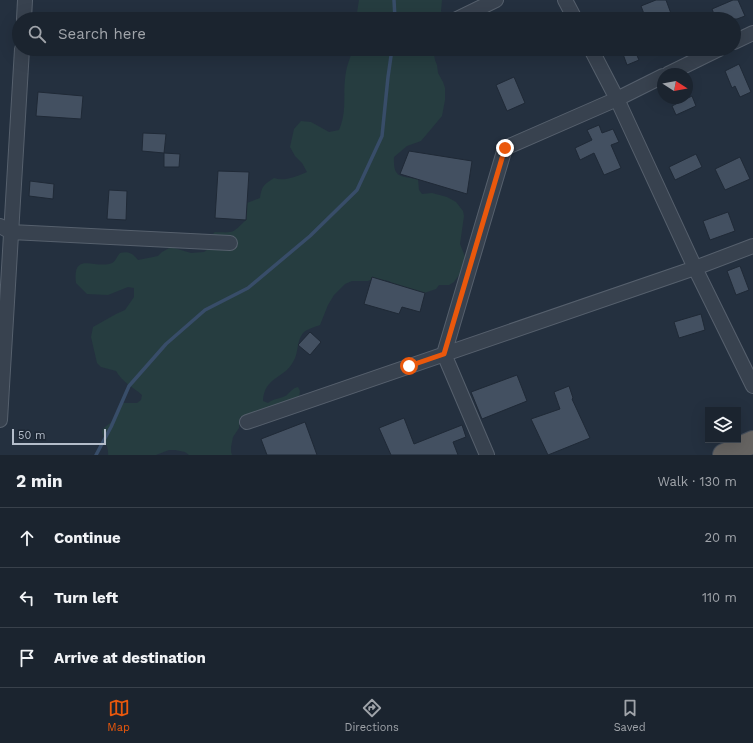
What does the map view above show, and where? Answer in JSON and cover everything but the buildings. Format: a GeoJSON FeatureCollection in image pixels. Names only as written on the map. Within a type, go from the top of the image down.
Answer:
{"type":"FeatureCollection","features":[{"type":"Feature","properties":{"kind":"highway"},"geometry":{"type":"LineString","coordinates":[[724,455],[753,442]]}},
{"type":"Feature","properties":{"kind":"street"},"geometry":{"type":"LineString","coordinates":[[24,12],[25,0]]}},
{"type":"Feature","properties":{"kind":"street"},"geometry":{"type":"LineString","coordinates":[[471,12],[496,0]]}},
{"type":"Feature","properties":{"kind":"street"},"geometry":{"type":"LineString","coordinates":[[565,0],[571,12]]}},
{"type":"Feature","properties":{"kind":"street"},"geometry":{"type":"LineString","coordinates":[[741,39],[753,33]]}},
{"type":"Feature","properties":{"kind":"street"},"geometry":{"type":"LineString","coordinates":[[0,420],[6,229],[21,56]]}},
{"type":"Feature","properties":{"kind":"street"},"geometry":{"type":"LineString","coordinates":[[595,56],[617,99],[695,268],[753,386]]}},
{"type":"Feature","properties":{"kind":"street"},"geometry":{"type":"LineString","coordinates":[[680,68],[705,56]]}},
{"type":"Feature","properties":{"kind":"street"},"geometry":{"type":"LineString","coordinates":[[487,455],[444,354],[505,148],[617,99],[657,79]]}},
{"type":"Feature","properties":{"kind":"street"},"geometry":{"type":"LineString","coordinates":[[6,229],[230,243]]}},
{"type":"Feature","properties":{"kind":"street"},"geometry":{"type":"LineString","coordinates":[[247,422],[695,268],[753,246]]}},
{"type":"Feature","properties":{"kind":"green space"},"geometry":{"type":"Polygon","coordinates":[[[359,0],[442,0],[441,12],[357,12],[359,0]]]}},
{"type":"Feature","properties":{"kind":"green space"},"geometry":{"type":"Polygon","coordinates":[[[351,56],[434,56],[438,73],[445,88],[445,100],[442,116],[421,141],[407,146],[394,157],[394,164],[396,172],[399,175],[418,179],[419,190],[422,194],[432,193],[447,197],[456,202],[463,211],[464,216],[460,244],[466,259],[464,268],[454,282],[449,285],[439,285],[436,289],[421,294],[397,286],[389,281],[378,279],[368,281],[352,281],[345,284],[334,295],[328,305],[320,325],[303,333],[299,340],[295,359],[285,371],[267,387],[264,393],[263,401],[268,403],[287,395],[293,389],[298,387],[300,391],[299,397],[240,417],[239,428],[233,437],[231,447],[232,455],[189,455],[185,452],[169,450],[156,455],[108,455],[108,449],[102,431],[114,419],[122,403],[137,403],[141,400],[142,395],[124,381],[116,371],[101,367],[97,363],[91,337],[93,327],[125,310],[134,297],[134,288],[128,287],[108,295],[87,294],[76,283],[76,273],[78,267],[81,264],[86,263],[106,265],[112,263],[120,253],[123,252],[130,253],[138,260],[158,256],[171,247],[191,253],[204,252],[208,249],[209,239],[215,232],[230,232],[235,230],[246,220],[245,208],[247,203],[260,198],[262,190],[266,184],[274,178],[287,179],[307,172],[290,147],[294,129],[301,121],[311,122],[329,132],[339,130],[344,111],[344,86],[351,56]]]}},
{"type":"Feature","properties":{"kind":"waterway"},"geometry":{"type":"LineString","coordinates":[[394,0],[395,12]]}},
{"type":"Feature","properties":{"kind":"waterway"},"geometry":{"type":"LineString","coordinates":[[96,455],[111,427],[129,386],[166,344],[205,310],[248,288],[310,236],[357,190],[382,136],[391,56]]}},
{"type":"Feature","properties":{"kind":"route"},"geometry":{"type":"LineString","coordinates":[[409,366],[444,354],[505,148]]}}]}
